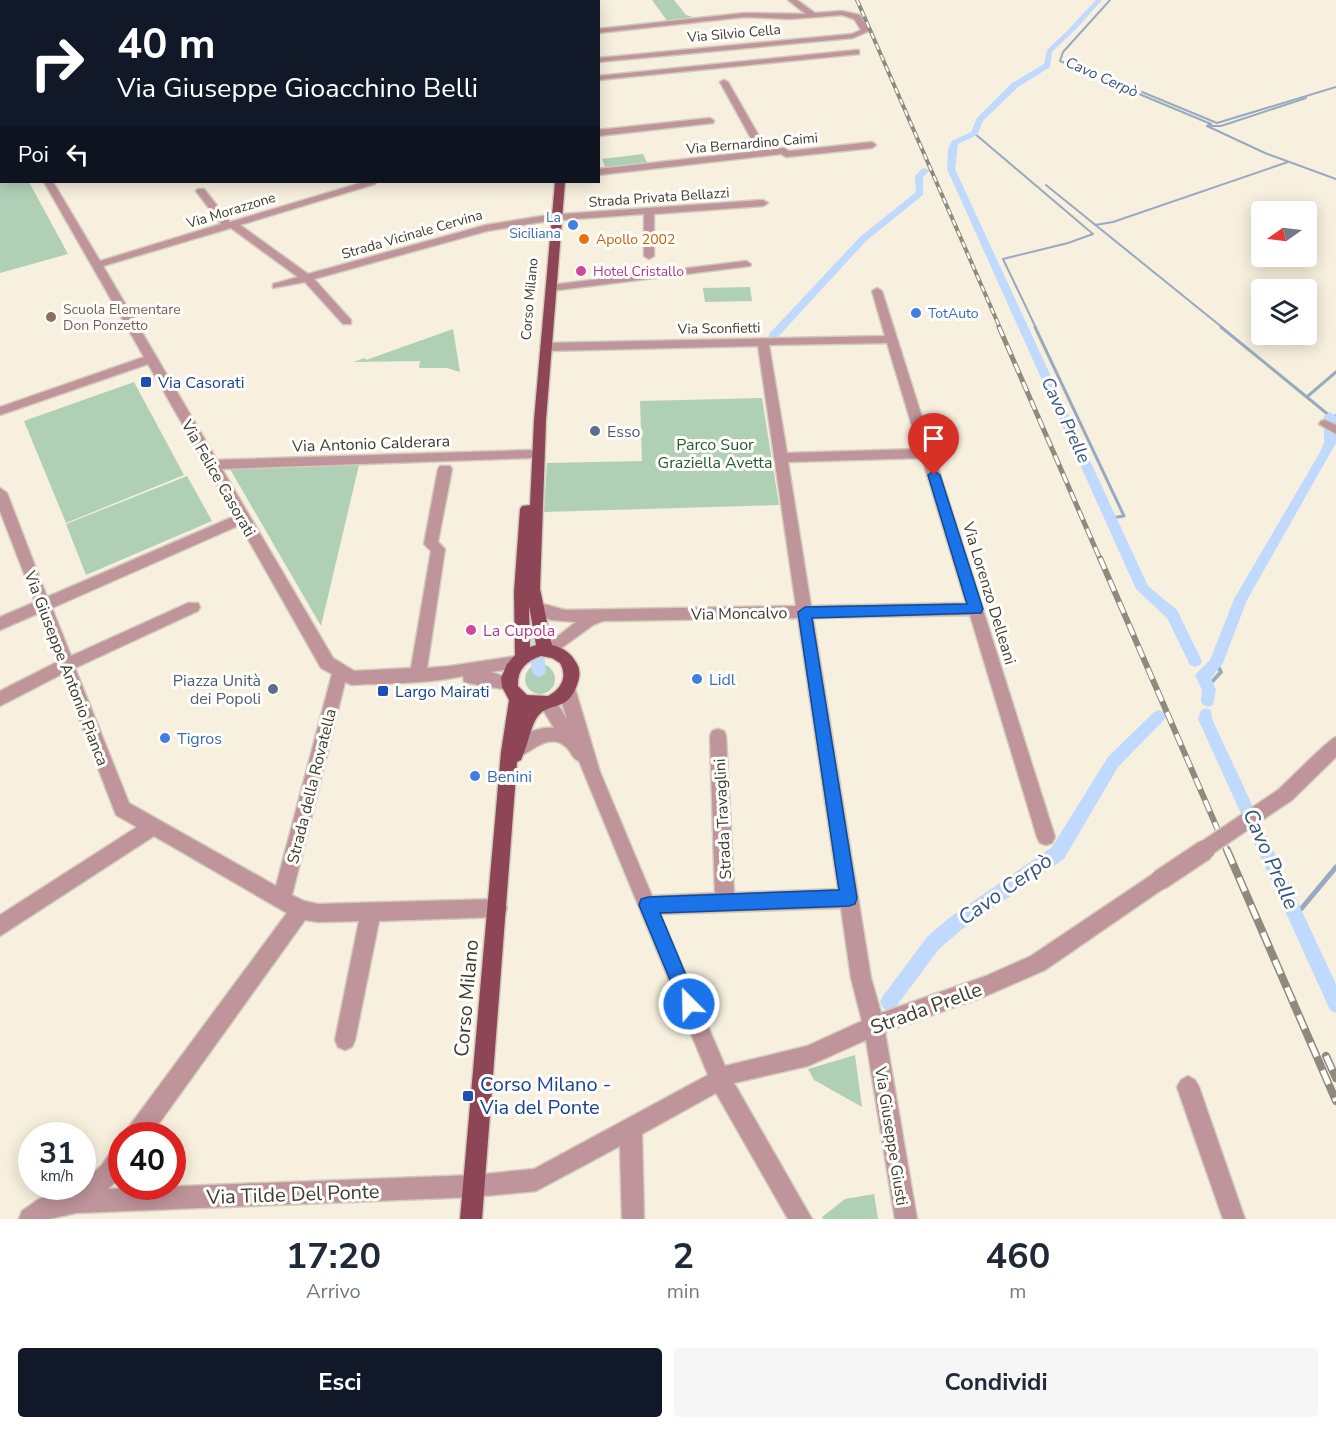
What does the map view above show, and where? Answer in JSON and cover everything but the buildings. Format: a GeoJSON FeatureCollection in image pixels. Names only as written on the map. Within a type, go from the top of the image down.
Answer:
{"type":"FeatureCollection","features":[{"type":"Feature","properties":{"kind":"main road","name":"Corso Milano"},"geometry":{"type":"LineString","coordinates":[[547,651],[533,589],[540,420],[560,183]]}},
{"type":"Feature","properties":{"kind":"main road","name":"Corso Milano"},"geometry":{"type":"LineString","coordinates":[[520,659],[523,632],[521,591],[531,454],[540,420]]}},
{"type":"Feature","properties":{"kind":"main road"},"geometry":{"type":"LineString","coordinates":[[531,454],[535,455],[529,585],[533,589]]}},
{"type":"Feature","properties":{"kind":"main road"},"geometry":{"type":"LineString","coordinates":[[547,651],[566,659],[573,673],[568,690],[558,699],[544,703],[528,703],[513,691],[510,672],[520,659],[547,651]]}},
{"type":"Feature","properties":{"kind":"main road","name":"Corso Milano"},"geometry":{"type":"LineString","coordinates":[[471,1219],[498,908],[513,691]]}},
{"type":"Feature","properties":{"kind":"main road","name":"Corso Milano"},"geometry":{"type":"LineString","coordinates":[[507,781],[531,712],[544,703]]}},
{"type":"Feature","properties":{"kind":"street"},"geometry":{"type":"LineString","coordinates":[[792,0],[813,15]]}},
{"type":"Feature","properties":{"kind":"street","name":"Via Silvio Cella"},"geometry":{"type":"LineString","coordinates":[[600,60],[853,36],[865,31],[863,24],[850,14],[813,15]]}},
{"type":"Feature","properties":{"kind":"street"},"geometry":{"type":"LineString","coordinates":[[600,31],[744,15],[813,15]]}},
{"type":"Feature","properties":{"kind":"street"},"geometry":{"type":"LineString","coordinates":[[600,78],[856,52]]}},
{"type":"Feature","properties":{"kind":"street"},"geometry":{"type":"LineString","coordinates":[[724,81],[764,153]]}},
{"type":"Feature","properties":{"kind":"street"},"geometry":{"type":"LineString","coordinates":[[600,133],[710,121]]}},
{"type":"Feature","properties":{"kind":"street","name":"Via Bernardino Caimi"},"geometry":{"type":"LineString","coordinates":[[600,172],[784,151],[786,154],[873,145]]}},
{"type":"Feature","properties":{"kind":"street","name":"Via Felice Casorati"},"geometry":{"type":"LineString","coordinates":[[50,183],[312,640],[327,663],[340,672]]}},
{"type":"Feature","properties":{"kind":"street","name":"Via Morazzone"},"geometry":{"type":"LineString","coordinates":[[97,265],[230,225],[335,187],[365,183]]}},
{"type":"Feature","properties":{"kind":"street"},"geometry":{"type":"LineString","coordinates":[[201,191],[230,225],[308,279],[347,322]]}},
{"type":"Feature","properties":{"kind":"street","name":"Strada Privata Bellazzi"},"geometry":{"type":"LineString","coordinates":[[557,218],[763,203]]}},
{"type":"Feature","properties":{"kind":"street"},"geometry":{"type":"LineString","coordinates":[[649,212],[649,256]]}},
{"type":"Feature","properties":{"kind":"street","name":"Strada Vicinale Cervina"},"geometry":{"type":"LineString","coordinates":[[277,286],[486,228],[557,218]]}},
{"type":"Feature","properties":{"kind":"street"},"geometry":{"type":"LineString","coordinates":[[551,288],[746,264]]}},
{"type":"Feature","properties":{"kind":"street","name":"Via Lorenzo Delleani"},"geometry":{"type":"LineString","coordinates":[[878,291],[1046,837]]}},
{"type":"Feature","properties":{"kind":"street","name":"Via Sconfietti"},"geometry":{"type":"LineString","coordinates":[[546,347],[892,339]]}},
{"type":"Feature","properties":{"kind":"street","name":"Via Giuseppe Giusti"},"geometry":{"type":"LineString","coordinates":[[763,342],[861,978],[874,1026],[906,1219]]}},
{"type":"Feature","properties":{"kind":"street"},"geometry":{"type":"LineString","coordinates":[[0,411],[151,358]]}},
{"type":"Feature","properties":{"kind":"street"},"geometry":{"type":"LineString","coordinates":[[781,458],[927,453]]}},
{"type":"Feature","properties":{"kind":"street","name":"Via Antonio Calderara"},"geometry":{"type":"LineString","coordinates":[[211,465],[531,454]]}},
{"type":"Feature","properties":{"kind":"street"},"geometry":{"type":"LineString","coordinates":[[418,675],[438,549],[431,544],[445,469]]}},
{"type":"Feature","properties":{"kind":"street","name":"Via Giuseppe Antonio Pianca"},"geometry":{"type":"LineString","coordinates":[[0,493],[122,809],[153,827]]}},
{"type":"Feature","properties":{"kind":"street"},"geometry":{"type":"LineString","coordinates":[[0,624],[242,518]]}},
{"type":"Feature","properties":{"kind":"street"},"geometry":{"type":"LineString","coordinates":[[0,699],[66,665],[193,607]]}},
{"type":"Feature","properties":{"kind":"street","name":"Via Moncalvo"},"geometry":{"type":"LineString","coordinates":[[537,608],[544,613],[558,615],[976,609]]}},
{"type":"Feature","properties":{"kind":"street"},"geometry":{"type":"LineString","coordinates":[[547,651],[606,615]]}},
{"type":"Feature","properties":{"kind":"street"},"geometry":{"type":"LineString","coordinates":[[566,659],[570,639]]}},
{"type":"Feature","properties":{"kind":"street"},"geometry":{"type":"LineString","coordinates":[[340,672],[352,678],[450,673],[461,669],[485,668],[520,659]]}},
{"type":"Feature","properties":{"kind":"street","name":"Strada della Rovatella"},"geometry":{"type":"LineString","coordinates":[[282,899],[340,672]]}},
{"type":"Feature","properties":{"kind":"street"},"geometry":{"type":"LineString","coordinates":[[450,673],[460,677],[488,678],[513,691]]}},
{"type":"Feature","properties":{"kind":"street"},"geometry":{"type":"LineString","coordinates":[[568,690],[565,715],[572,742],[591,772]]}},
{"type":"Feature","properties":{"kind":"street"},"geometry":{"type":"LineString","coordinates":[[544,703],[565,715],[648,905],[720,1079],[801,1219]]}},
{"type":"Feature","properties":{"kind":"street"},"geometry":{"type":"LineString","coordinates":[[516,751],[534,738],[543,735],[559,734],[572,742]]}},
{"type":"Feature","properties":{"kind":"street","name":"Strada Travaglini"},"geometry":{"type":"LineString","coordinates":[[718,736],[725,902]]}},
{"type":"Feature","properties":{"kind":"street","name":"Strada Prelle"},"geometry":{"type":"LineString","coordinates":[[474,1186],[536,1180],[730,1074],[808,1056],[874,1026],[988,985],[1038,963],[1285,795],[1323,760],[1336,744]]}},
{"type":"Feature","properties":{"kind":"street"},"geometry":{"type":"LineString","coordinates":[[0,926],[153,827],[304,910],[498,908]]}},
{"type":"Feature","properties":{"kind":"street"},"geometry":{"type":"LineString","coordinates":[[648,905],[849,898]]}},
{"type":"Feature","properties":{"kind":"street"},"geometry":{"type":"LineString","coordinates":[[146,1122],[304,910]]}},
{"type":"Feature","properties":{"kind":"street"},"geometry":{"type":"LineString","coordinates":[[345,1040],[371,911]]}},
{"type":"Feature","properties":{"kind":"street"},"geometry":{"type":"LineString","coordinates":[[1188,1088],[1234,1219]]}},
{"type":"Feature","properties":{"kind":"street"},"geometry":{"type":"LineString","coordinates":[[631,1128],[633,1219]]}},
{"type":"Feature","properties":{"kind":"street"},"geometry":{"type":"LineString","coordinates":[[76,1202],[108,1174]]}},
{"type":"Feature","properties":{"kind":"street","name":"Via Tilde Del Ponte"},"geometry":{"type":"LineString","coordinates":[[30,1219],[48,1207],[76,1202],[474,1186]]}},
{"type":"Feature","properties":{"kind":"green space"},"geometry":{"type":"Polygon","coordinates":[[[652,0],[674,0],[686,15],[696,18],[668,22],[652,0]]]}},
{"type":"Feature","properties":{"kind":"green space"},"geometry":{"type":"Polygon","coordinates":[[[643,154],[648,164],[606,169],[602,159],[643,154]]]}},
{"type":"Feature","properties":{"kind":"green space"},"geometry":{"type":"Polygon","coordinates":[[[0,183],[30,183],[68,254],[0,273],[0,183]]]}},
{"type":"Feature","properties":{"kind":"green space"},"geometry":{"type":"Polygon","coordinates":[[[750,287],[752,301],[705,302],[703,288],[750,287]]]}},
{"type":"Feature","properties":{"kind":"green space"},"geometry":{"type":"Polygon","coordinates":[[[453,329],[460,372],[447,368],[419,368],[420,361],[353,362],[365,358],[366,360],[453,329]]]}},
{"type":"Feature","properties":{"kind":"green space"},"geometry":{"type":"Polygon","coordinates":[[[134,382],[184,475],[66,523],[24,421],[134,382]]]}},
{"type":"Feature","properties":{"kind":"green space","name":"Parco Suor Graziella Avetta"},"geometry":{"type":"Polygon","coordinates":[[[762,398],[779,505],[544,512],[547,463],[642,461],[640,401],[762,398]]]}},
{"type":"Feature","properties":{"kind":"green space"},"geometry":{"type":"Polygon","coordinates":[[[359,465],[321,626],[230,469],[233,467],[359,465]]]}},
{"type":"Feature","properties":{"kind":"green space"},"geometry":{"type":"Polygon","coordinates":[[[187,476],[212,521],[86,575],[66,524],[187,476]]]}},
{"type":"Feature","properties":{"kind":"green space"},"geometry":{"type":"Polygon","coordinates":[[[540,664],[551,668],[555,679],[551,690],[540,694],[529,690],[525,679],[529,668],[540,664]]]}},
{"type":"Feature","properties":{"kind":"green space"},"geometry":{"type":"Polygon","coordinates":[[[855,1055],[862,1107],[814,1080],[808,1069],[855,1055]]]}},
{"type":"Feature","properties":{"kind":"green space"},"geometry":{"type":"Polygon","coordinates":[[[874,1194],[878,1219],[823,1219],[822,1217],[845,1199],[874,1194]]]}},
{"type":"Feature","properties":{"kind":"waterway","name":"Cavo Prelle"},"geometry":{"type":"LineString","coordinates":[[1099,0],[1049,51],[1047,65],[1015,85],[980,120],[974,133],[955,143],[952,149],[951,169],[1143,589],[1172,614],[1195,661]]}},
{"type":"Feature","properties":{"kind":"waterway","name":"Cavo Cerpò"},"geometry":{"type":"LineString","coordinates":[[1110,0],[1063,52],[1060,61],[1211,124],[1207,126],[1265,153],[1336,179]]}},
{"type":"Feature","properties":{"kind":"waterway"},"geometry":{"type":"LineString","coordinates":[[1142,92],[1217,123],[1336,87]]}},
{"type":"Feature","properties":{"kind":"waterway"},"geometry":{"type":"LineString","coordinates":[[1211,126],[1221,126],[1306,98]]}},
{"type":"Feature","properties":{"kind":"waterway"},"geometry":{"type":"LineString","coordinates":[[974,133],[1093,234],[1068,243],[1003,259],[1036,328]]}},
{"type":"Feature","properties":{"kind":"waterway"},"geometry":{"type":"LineString","coordinates":[[1095,225],[1113,222],[1288,162]]}},
{"type":"Feature","properties":{"kind":"waterway"},"geometry":{"type":"LineString","coordinates":[[773,336],[863,239],[920,193],[919,176],[926,170]]}},
{"type":"Feature","properties":{"kind":"waterway"},"geometry":{"type":"LineString","coordinates":[[1046,185],[1095,225]]}},
{"type":"Feature","properties":{"kind":"waterway"},"geometry":{"type":"LineString","coordinates":[[1095,225],[1223,328]]}},
{"type":"Feature","properties":{"kind":"waterway"},"geometry":{"type":"LineString","coordinates":[[1035,327],[1124,516],[1111,518]]}},
{"type":"Feature","properties":{"kind":"waterway"},"geometry":{"type":"LineString","coordinates":[[1221,327],[1330,416],[1336,416]]}},
{"type":"Feature","properties":{"kind":"waterway"},"geometry":{"type":"LineString","coordinates":[[1308,396],[1336,372]]}},
{"type":"Feature","properties":{"kind":"waterway"},"geometry":{"type":"LineString","coordinates":[[1208,673],[1216,663],[1241,599],[1325,454],[1330,443],[1330,416]]}},
{"type":"Feature","properties":{"kind":"waterway"},"geometry":{"type":"LineString","coordinates":[[535,638],[539,671]]}},
{"type":"Feature","properties":{"kind":"waterway"},"geometry":{"type":"LineString","coordinates":[[1208,686],[1221,672],[1216,663]]}},
{"type":"Feature","properties":{"kind":"waterway","name":"Cavo Prelle"},"geometry":{"type":"LineString","coordinates":[[1202,675],[1209,690],[1208,701]]}},
{"type":"Feature","properties":{"kind":"waterway","name":"Cavo Prelle"},"geometry":{"type":"LineString","coordinates":[[1206,714],[1205,719],[1336,1004]]}},
{"type":"Feature","properties":{"kind":"waterway","name":"Cavo Cerpò"},"geometry":{"type":"LineString","coordinates":[[889,1002],[933,943],[955,924],[1058,853],[1113,762],[1159,716]]}},
{"type":"Feature","properties":{"kind":"waterway"},"geometry":{"type":"LineString","coordinates":[[1296,915],[1336,867]]}},
{"type":"Feature","properties":{"kind":"railway"},"geometry":{"type":"LineString","coordinates":[[857,0],[1000,328]]}},
{"type":"Feature","properties":{"kind":"railway"},"geometry":{"type":"LineString","coordinates":[[999,327],[1100,559]]}},
{"type":"Feature","properties":{"kind":"railway"},"geometry":{"type":"LineString","coordinates":[[1100,558],[1227,851]]}},
{"type":"Feature","properties":{"kind":"railway"},"geometry":{"type":"LineString","coordinates":[[1227,850],[1336,1101]]}},
{"type":"Feature","properties":{"kind":"railway"},"geometry":{"type":"LineString","coordinates":[[1326,1056],[1336,1078]]}},
{"type":"Feature","properties":{"kind":"place","name":"La Siciliana"},"geometry":{"type":"Point","coordinates":[573,225]}},
{"type":"Feature","properties":{"kind":"place","name":"Apollo 2002"},"geometry":{"type":"Point","coordinates":[584,239]}},
{"type":"Feature","properties":{"kind":"place","name":"Hotel Cristallo"},"geometry":{"type":"Point","coordinates":[581,271]}},
{"type":"Feature","properties":{"kind":"place","name":"TotAuto"},"geometry":{"type":"Point","coordinates":[916,313]}},
{"type":"Feature","properties":{"kind":"place","name":"Scuola Elementare Don Ponzetto"},"geometry":{"type":"Point","coordinates":[51,317]}},
{"type":"Feature","properties":{"kind":"place","name":"Via Casorati"},"geometry":{"type":"Point","coordinates":[146,382]}},
{"type":"Feature","properties":{"kind":"place","name":"Esso"},"geometry":{"type":"Point","coordinates":[595,431]}},
{"type":"Feature","properties":{"kind":"place","name":"La Cupola"},"geometry":{"type":"Point","coordinates":[471,630]}},
{"type":"Feature","properties":{"kind":"place","name":"Lidl"},"geometry":{"type":"Point","coordinates":[697,679]}},
{"type":"Feature","properties":{"kind":"place","name":"Piazza Unità dei Popoli"},"geometry":{"type":"Point","coordinates":[273,689]}},
{"type":"Feature","properties":{"kind":"place","name":"Largo Mairati"},"geometry":{"type":"Point","coordinates":[383,691]}},
{"type":"Feature","properties":{"kind":"place","name":"Tigros"},"geometry":{"type":"Point","coordinates":[165,738]}},
{"type":"Feature","properties":{"kind":"place","name":"Benini"},"geometry":{"type":"Point","coordinates":[475,776]}},
{"type":"Feature","properties":{"kind":"place","name":"Corso Milano - Via del Ponte"},"geometry":{"type":"Point","coordinates":[468,1096]}},
{"type":"Feature","properties":{"kind":"route"},"geometry":{"type":"LineString","coordinates":[[689,1004],[648,905],[849,898],[805,612],[976,609],[934,475]]}}]}
